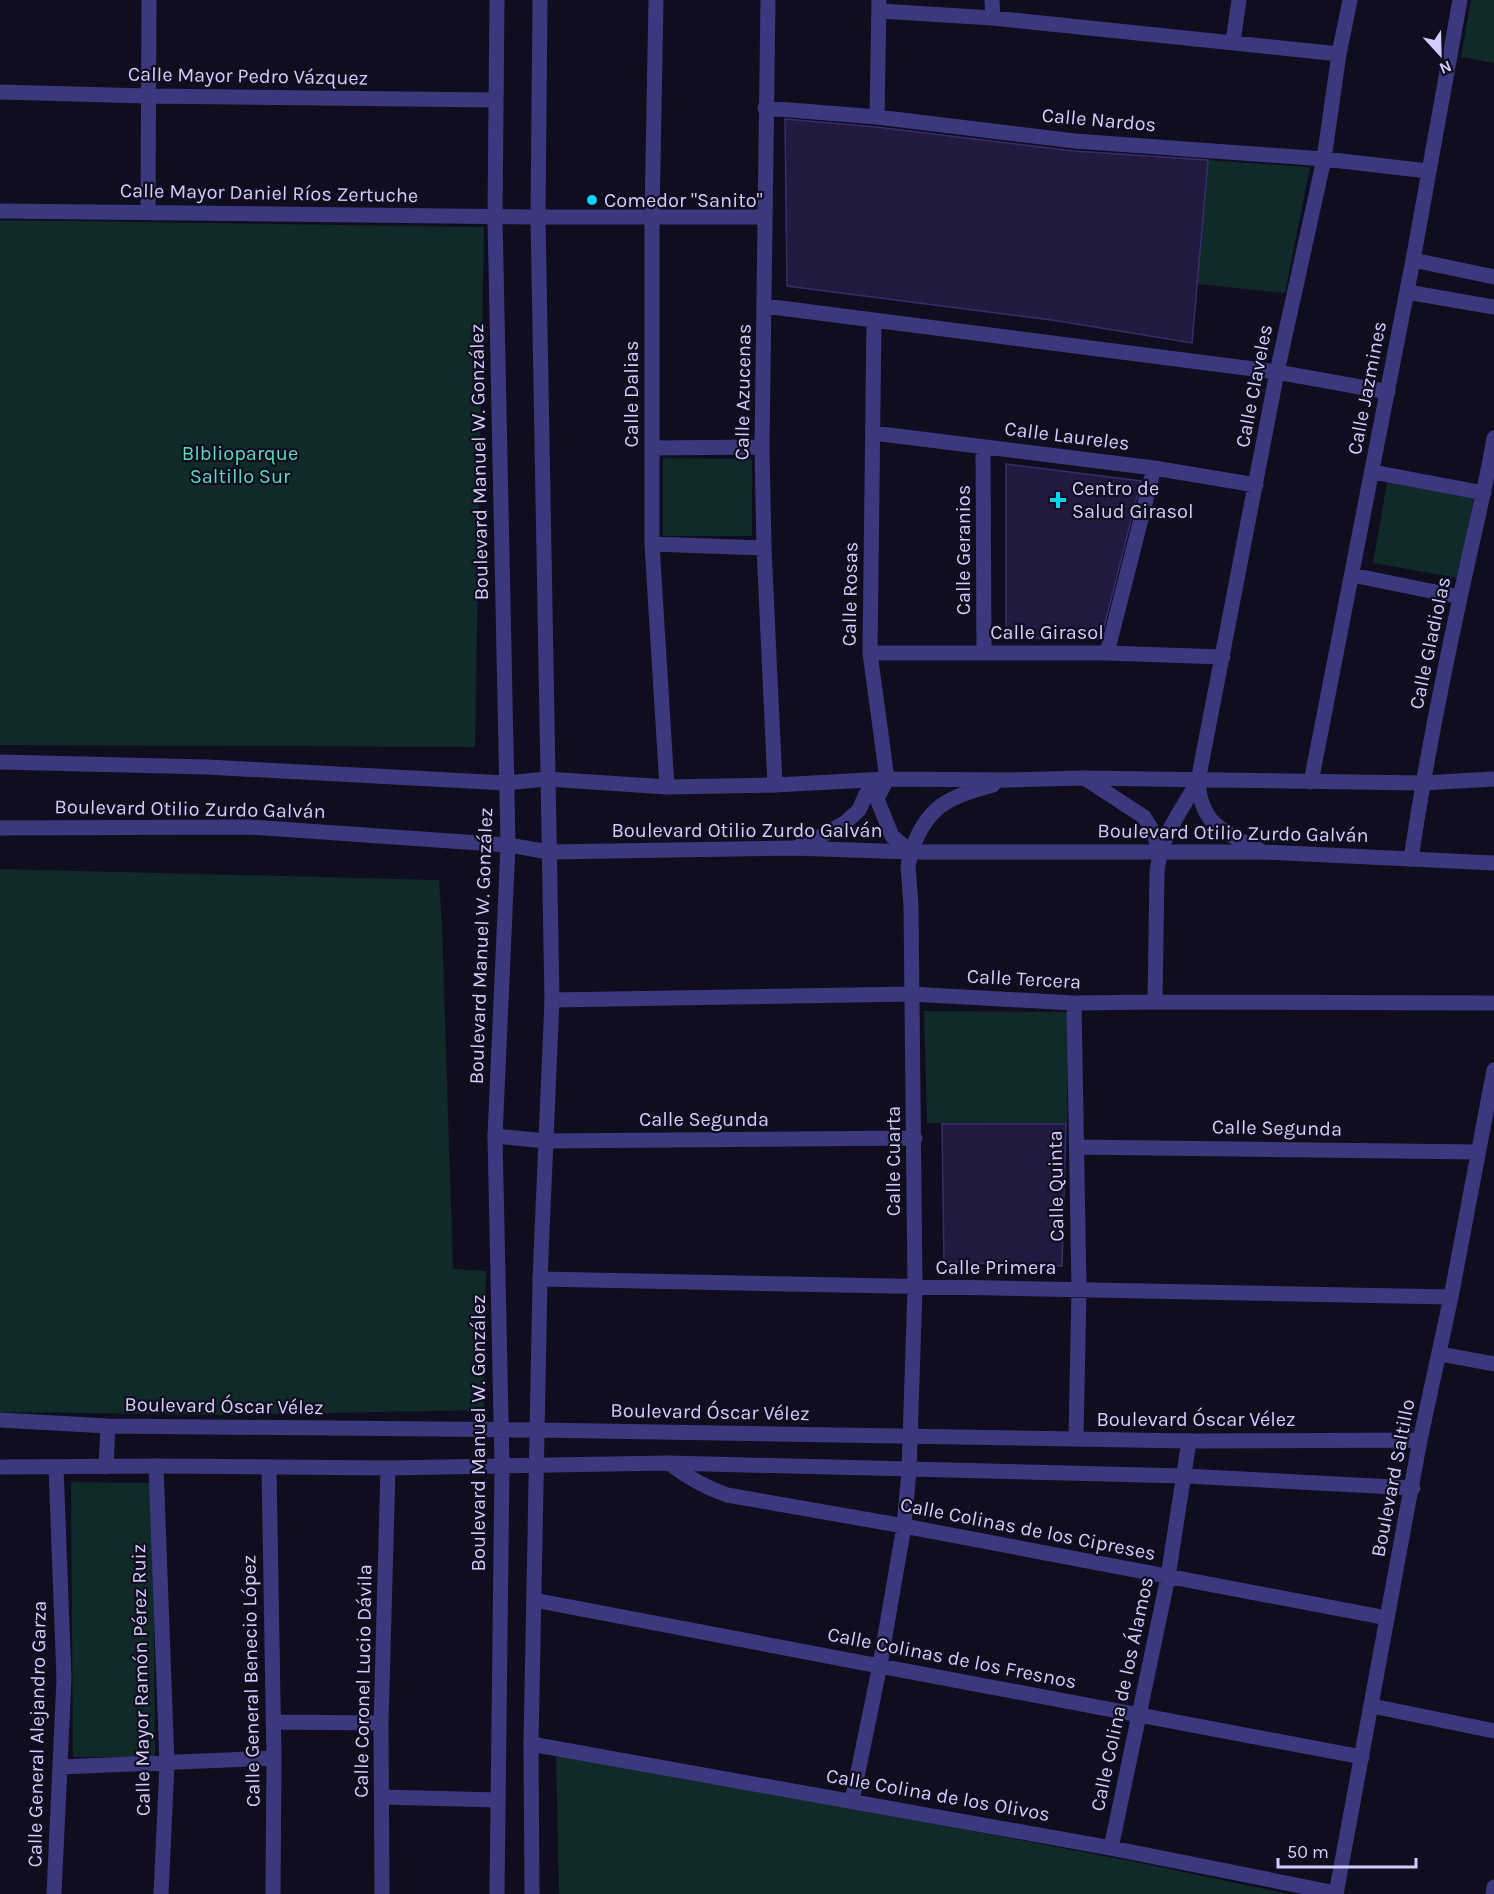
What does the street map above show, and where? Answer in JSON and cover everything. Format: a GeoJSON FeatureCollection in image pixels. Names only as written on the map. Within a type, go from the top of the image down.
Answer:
{"type":"FeatureCollection","features":[{"type":"Feature","properties":{"kind":"street"},"geometry":{"type":"LineString","coordinates":[[148,212],[149,0]]}},
{"type":"Feature","properties":{"kind":"street","name":"Boulevard Manuel W. González"},"geometry":{"type":"LineString","coordinates":[[497,0],[495,217],[508,845],[495,1136],[502,1431],[497,1894]]}},
{"type":"Feature","properties":{"kind":"street"},"geometry":{"type":"LineString","coordinates":[[532,1894],[531,1744],[540,1279],[552,1000],[538,217],[540,0]]}},
{"type":"Feature","properties":{"kind":"street","name":"Calle Dalias"},"geometry":{"type":"LineString","coordinates":[[656,0],[652,217],[652,544],[667,787]]}},
{"type":"Feature","properties":{"kind":"street","name":"Calle Azucenas"},"geometry":{"type":"LineString","coordinates":[[768,0],[762,447],[764,548],[775,785]]}},
{"type":"Feature","properties":{"kind":"street"},"geometry":{"type":"LineString","coordinates":[[992,0],[993,18]]}},
{"type":"Feature","properties":{"kind":"street"},"geometry":{"type":"LineString","coordinates":[[1233,42],[1239,0]]}},
{"type":"Feature","properties":{"kind":"street","name":"Calle Claveles"},"geometry":{"type":"LineString","coordinates":[[1198,781],[1277,372],[1324,159],[1339,54],[1350,0]]}},
{"type":"Feature","properties":{"kind":"street","name":"Calle Jazmines"},"geometry":{"type":"LineString","coordinates":[[1311,782],[1388,392],[1460,0]]}},
{"type":"Feature","properties":{"kind":"street"},"geometry":{"type":"LineString","coordinates":[[877,117],[879,5],[1339,54]]}},
{"type":"Feature","properties":{"kind":"street","name":"Calle Mayor Pedro Vázquez"},"geometry":{"type":"LineString","coordinates":[[0,92],[495,100]]}},
{"type":"Feature","properties":{"kind":"street","name":"Calle Nardos"},"geometry":{"type":"LineString","coordinates":[[765,108],[877,117],[1075,141],[1324,159],[1428,171]]}},
{"type":"Feature","properties":{"kind":"street","name":"Calle Mayor Daniel Ríos Zertuche"},"geometry":{"type":"LineString","coordinates":[[0,212],[538,217]]}},
{"type":"Feature","properties":{"kind":"street"},"geometry":{"type":"LineString","coordinates":[[538,217],[765,217]]}},
{"type":"Feature","properties":{"kind":"street"},"geometry":{"type":"LineString","coordinates":[[1413,260],[1494,277]]}},
{"type":"Feature","properties":{"kind":"street"},"geometry":{"type":"LineString","coordinates":[[1407,292],[1494,307]]}},
{"type":"Feature","properties":{"kind":"street"},"geometry":{"type":"LineString","coordinates":[[765,306],[1277,372],[1388,392]]}},
{"type":"Feature","properties":{"kind":"street","name":"Calle Rosas"},"geometry":{"type":"LineString","coordinates":[[874,321],[870,653],[887,779],[877,799],[892,836],[911,852]]}},
{"type":"Feature","properties":{"kind":"street","name":"Calle Laureles"},"geometry":{"type":"LineString","coordinates":[[873,433],[1154,468],[1256,485]]}},
{"type":"Feature","properties":{"kind":"street","name":"Calle Gladiolas"},"geometry":{"type":"LineString","coordinates":[[1411,859],[1422,783],[1494,438]]}},
{"type":"Feature","properties":{"kind":"street"},"geometry":{"type":"LineString","coordinates":[[652,448],[762,447]]}},
{"type":"Feature","properties":{"kind":"street","name":"Calle Geranios"},"geometry":{"type":"LineString","coordinates":[[983,447],[984,653]]}},
{"type":"Feature","properties":{"kind":"street"},"geometry":{"type":"LineString","coordinates":[[1107,653],[1154,468]]}},
{"type":"Feature","properties":{"kind":"street"},"geometry":{"type":"LineString","coordinates":[[1372,472],[1484,493]]}},
{"type":"Feature","properties":{"kind":"street"},"geometry":{"type":"LineString","coordinates":[[652,544],[764,548]]}},
{"type":"Feature","properties":{"kind":"street"},"geometry":{"type":"LineString","coordinates":[[1352,574],[1460,597]]}},
{"type":"Feature","properties":{"kind":"street","name":"Calle Girasol"},"geometry":{"type":"LineString","coordinates":[[870,653],[1107,653],[1223,657]]}},
{"type":"Feature","properties":{"kind":"street","name":"Boulevard Otilio Zurdo Galván"},"geometry":{"type":"LineString","coordinates":[[0,762],[207,767],[506,783],[547,779],[667,787],[775,785],[887,779],[1083,778],[1422,783],[1494,779]]}},
{"type":"Feature","properties":{"kind":"street"},"geometry":{"type":"LineString","coordinates":[[1083,778],[1144,817],[1154,833],[1159,852]]}},
{"type":"Feature","properties":{"kind":"street"},"geometry":{"type":"LineString","coordinates":[[793,848],[824,835],[846,822],[859,810],[866,794],[887,779]]}},
{"type":"Feature","properties":{"kind":"street","name":"Calle Cuarta"},"geometry":{"type":"LineString","coordinates":[[852,1801],[880,1665],[904,1526],[909,1471],[915,1288],[915,1138],[908,866],[922,825],[934,811],[964,794],[1011,780]]}},
{"type":"Feature","properties":{"kind":"street"},"geometry":{"type":"LineString","coordinates":[[1155,1002],[1159,852],[1168,831],[1198,781]]}},
{"type":"Feature","properties":{"kind":"street"},"geometry":{"type":"LineString","coordinates":[[1198,781],[1201,805],[1209,819],[1216,826],[1263,852]]}},
{"type":"Feature","properties":{"kind":"street","name":"Boulevard Otilio Zurdo Galván"},"geometry":{"type":"LineString","coordinates":[[0,828],[250,827],[508,845],[549,852],[793,848],[911,852],[1263,852],[1494,862]]}},
{"type":"Feature","properties":{"kind":"street","name":"Calle Tercera"},"geometry":{"type":"LineString","coordinates":[[552,1000],[911,994],[1074,1003],[1494,1003]]}},
{"type":"Feature","properties":{"kind":"street","name":"Calle Quinta"},"geometry":{"type":"LineString","coordinates":[[1074,1003],[1079,1289],[1076,1439]]}},
{"type":"Feature","properties":{"kind":"street","name":"Boulevard Saltillo"},"geometry":{"type":"LineString","coordinates":[[1336,1894],[1413,1488],[1420,1440],[1440,1354],[1494,1070]]}},
{"type":"Feature","properties":{"kind":"street","name":"Calle Segunda"},"geometry":{"type":"LineString","coordinates":[[495,1136],[546,1141],[915,1138]]}},
{"type":"Feature","properties":{"kind":"street","name":"Calle Segunda"},"geometry":{"type":"LineString","coordinates":[[1077,1147],[1478,1152]]}},
{"type":"Feature","properties":{"kind":"street","name":"Calle Primera"},"geometry":{"type":"LineString","coordinates":[[540,1279],[1451,1297]]}},
{"type":"Feature","properties":{"kind":"street"},"geometry":{"type":"LineString","coordinates":[[1440,1354],[1494,1364]]}},
{"type":"Feature","properties":{"kind":"street","name":"Boulevard Óscar Vélez"},"geometry":{"type":"LineString","coordinates":[[0,1420],[108,1426],[538,1430],[1189,1441],[1420,1440]]}},
{"type":"Feature","properties":{"kind":"street"},"geometry":{"type":"LineString","coordinates":[[106,1467],[108,1426]]}},
{"type":"Feature","properties":{"kind":"street","name":"Calle Colina de los Álamos"},"geometry":{"type":"LineString","coordinates":[[1111,1848],[1168,1577],[1189,1441]]}},
{"type":"Feature","properties":{"kind":"street"},"geometry":{"type":"LineString","coordinates":[[0,1467],[388,1468],[669,1463],[909,1471],[1185,1476],[1413,1488]]}},
{"type":"Feature","properties":{"kind":"street","name":"Calle Colinas de los Cipreses"},"geometry":{"type":"LineString","coordinates":[[669,1463],[689,1479],[727,1495],[904,1526],[1387,1618]]}},
{"type":"Feature","properties":{"kind":"street","name":"Calle Mayor Ramón Pérez Ruiz"},"geometry":{"type":"LineString","coordinates":[[156,1466],[167,1764],[161,1894]]}},
{"type":"Feature","properties":{"kind":"street","name":"Calle General Alejandro Garza"},"geometry":{"type":"LineString","coordinates":[[54,1894],[63,1669],[56,1467]]}},
{"type":"Feature","properties":{"kind":"street","name":"Calle General Benecio López"},"geometry":{"type":"LineString","coordinates":[[269,1468],[274,1758],[273,1894]]}},
{"type":"Feature","properties":{"kind":"street","name":"Calle Coronel Lucio Dávila"},"geometry":{"type":"LineString","coordinates":[[382,1894],[381,1723],[388,1468]]}},
{"type":"Feature","properties":{"kind":"street","name":"Calle Colinas de los Fresnos"},"geometry":{"type":"LineString","coordinates":[[534,1600],[1140,1717],[1362,1757]]}},
{"type":"Feature","properties":{"kind":"street"},"geometry":{"type":"LineString","coordinates":[[1372,1706],[1494,1731]]}},
{"type":"Feature","properties":{"kind":"street"},"geometry":{"type":"LineString","coordinates":[[273,1722],[381,1723]]}},
{"type":"Feature","properties":{"kind":"street","name":"Calle Colina de los Olivos"},"geometry":{"type":"LineString","coordinates":[[531,1744],[1111,1848],[1336,1894]]}},
{"type":"Feature","properties":{"kind":"street"},"geometry":{"type":"LineString","coordinates":[[60,1767],[274,1758]]}},
{"type":"Feature","properties":{"kind":"street"},"geometry":{"type":"LineString","coordinates":[[382,1797],[498,1800]]}},
{"type":"Feature","properties":{"kind":"street"},"geometry":{"type":"LineString","coordinates":[[1493,1894],[1494,1887]]}},
{"type":"Feature","properties":{"kind":"green space"},"geometry":{"type":"Polygon","coordinates":[[[1471,0],[1494,0],[1494,63],[1461,57],[1471,0]]]}},
{"type":"Feature","properties":{"kind":"green space"},"geometry":{"type":"Polygon","coordinates":[[[1208,160],[1310,167],[1285,293],[1197,284],[1208,160]]]}},
{"type":"Feature","properties":{"kind":"green space","name":"Blblioparque Saltillo Sur"},"geometry":{"type":"Polygon","coordinates":[[[0,220],[484,227],[475,747],[0,745],[0,220]]]}},
{"type":"Feature","properties":{"kind":"green space"},"geometry":{"type":"Polygon","coordinates":[[[663,458],[752,459],[752,536],[663,536],[663,458]]]}},
{"type":"Feature","properties":{"kind":"green space"},"geometry":{"type":"Polygon","coordinates":[[[1388,477],[1474,497],[1459,578],[1373,563],[1388,477]]]}},
{"type":"Feature","properties":{"kind":"green space"},"geometry":{"type":"Polygon","coordinates":[[[0,869],[439,880],[453,1269],[486,1271],[484,1410],[226,1415],[0,1412],[0,869]]]}},
{"type":"Feature","properties":{"kind":"green space"},"geometry":{"type":"Polygon","coordinates":[[[924,1011],[1069,1012],[1067,1124],[927,1123],[924,1011]]]}},
{"type":"Feature","properties":{"kind":"green space"},"geometry":{"type":"Polygon","coordinates":[[[71,1482],[153,1483],[155,1757],[73,1757],[71,1482]]]}},
{"type":"Feature","properties":{"kind":"green space"},"geometry":{"type":"Polygon","coordinates":[[[556,1752],[1141,1863],[1289,1894],[559,1894],[556,1752]]]}},
{"type":"Feature","properties":{"kind":"building"},"geometry":{"type":"Polygon","coordinates":[[[785,119],[876,127],[1074,151],[1208,160],[1192,343],[1052,320],[787,286],[785,119]]]}},
{"type":"Feature","properties":{"kind":"building"},"geometry":{"type":"Polygon","coordinates":[[[1006,464],[1141,481],[1101,639],[1006,638],[1006,464]]]}},
{"type":"Feature","properties":{"kind":"building"},"geometry":{"type":"Polygon","coordinates":[[[942,1124],[1066,1124],[1062,1266],[944,1262],[942,1124]]]}},
{"type":"Feature","properties":{"kind":"place","name":"Comedor \"Sanito\""},"geometry":{"type":"Point","coordinates":[592,200]}},
{"type":"Feature","properties":{"kind":"place","name":"Centro de Salud Girasol"},"geometry":{"type":"Point","coordinates":[1058,500]}}]}
